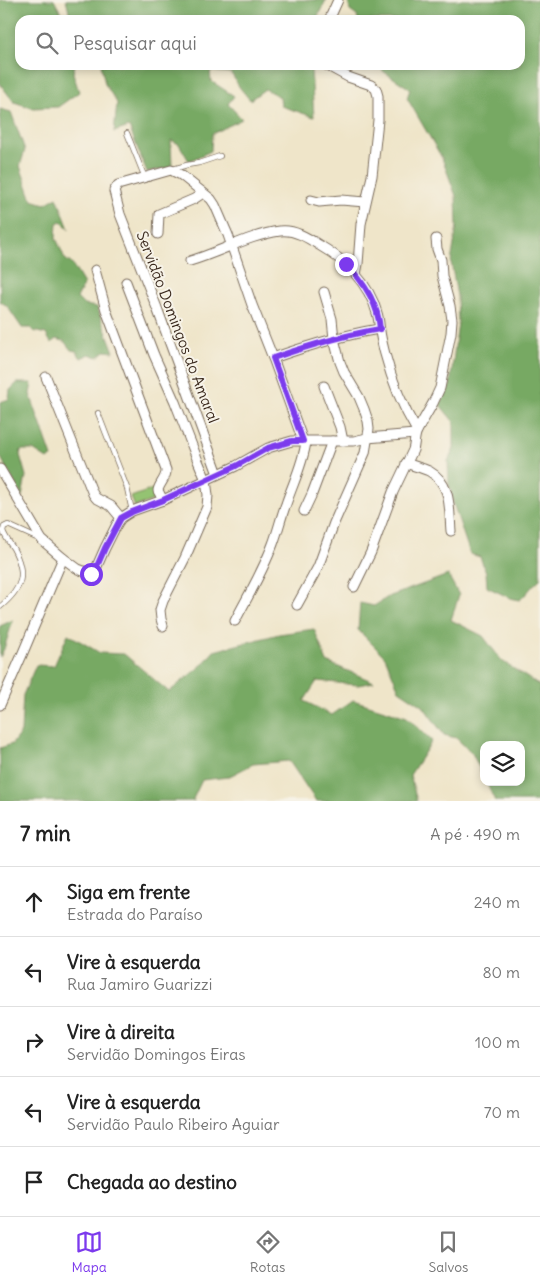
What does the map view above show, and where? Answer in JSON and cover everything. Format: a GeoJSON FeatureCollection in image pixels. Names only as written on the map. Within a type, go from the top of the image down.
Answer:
{"type":"FeatureCollection","features":[{"type":"Feature","properties":{"kind":"street"},"geometry":{"type":"LineString","coordinates":[[331,15],[338,0]]}},
{"type":"Feature","properties":{"kind":"street"},"geometry":{"type":"LineString","coordinates":[[336,70],[372,85],[378,92],[379,102],[372,176],[361,224],[356,274]]}},
{"type":"Feature","properties":{"kind":"street"},"geometry":{"type":"LineString","coordinates":[[145,178],[171,170],[181,175],[211,199],[215,205],[228,235],[252,305],[304,441],[301,465],[273,544],[235,621]]}},
{"type":"Feature","properties":{"kind":"street","name":"Servidão Domingos do Amaral"},"geometry":{"type":"LineString","coordinates":[[145,178],[118,185],[114,191],[120,214],[218,474]]}},
{"type":"Feature","properties":{"kind":"street"},"geometry":{"type":"LineString","coordinates":[[158,234],[160,214],[203,193]]}},
{"type":"Feature","properties":{"kind":"street"},"geometry":{"type":"LineString","coordinates":[[311,200],[319,202],[341,200],[365,202]]}},
{"type":"Feature","properties":{"kind":"street"},"geometry":{"type":"LineString","coordinates":[[190,260],[231,245],[279,231],[290,232],[312,240],[327,249],[356,274],[372,300],[379,318],[389,367],[400,399],[416,432]]}},
{"type":"Feature","properties":{"kind":"street"},"geometry":{"type":"LineString","coordinates":[[354,587],[371,552],[392,492],[415,446],[416,432],[440,388],[452,320],[436,238]]}},
{"type":"Feature","properties":{"kind":"street"},"geometry":{"type":"LineString","coordinates":[[95,270],[106,310],[166,470],[166,476],[158,489],[163,500]]}},
{"type":"Feature","properties":{"kind":"street"},"geometry":{"type":"LineString","coordinates":[[126,282],[206,480],[208,495],[207,506],[185,558],[163,601],[160,610],[163,626]]}},
{"type":"Feature","properties":{"kind":"street"},"geometry":{"type":"LineString","coordinates":[[297,605],[318,567],[334,523],[365,453],[369,429],[359,397],[344,372],[334,339],[332,319],[324,292]]}},
{"type":"Feature","properties":{"kind":"street"},"geometry":{"type":"LineString","coordinates":[[273,358],[334,339],[380,329]]}},
{"type":"Feature","properties":{"kind":"street"},"geometry":{"type":"LineString","coordinates":[[46,377],[93,494],[96,498],[111,506],[121,518]]}},
{"type":"Feature","properties":{"kind":"street"},"geometry":{"type":"LineString","coordinates":[[324,386],[340,427],[343,441]]}},
{"type":"Feature","properties":{"kind":"street"},"geometry":{"type":"LineString","coordinates":[[0,469],[42,540],[63,558],[88,574],[94,573],[121,518],[236,466],[268,448],[292,441],[354,441],[416,432]]}},
{"type":"Feature","properties":{"kind":"street"},"geometry":{"type":"LineString","coordinates":[[304,511],[332,441]]}},
{"type":"Feature","properties":{"kind":"street"},"geometry":{"type":"LineString","coordinates":[[406,463],[427,470],[444,484],[448,499],[451,531]]}},
{"type":"Feature","properties":{"kind":"street"},"geometry":{"type":"LineString","coordinates":[[0,704],[63,558]]}},
{"type":"Feature","properties":{"kind":"lane"},"geometry":{"type":"LineString","coordinates":[[128,133],[145,178]]}},
{"type":"Feature","properties":{"kind":"lane"},"geometry":{"type":"LineString","coordinates":[[171,170],[220,156]]}},
{"type":"Feature","properties":{"kind":"lane"},"geometry":{"type":"LineString","coordinates":[[98,413],[127,488],[132,512]]}},
{"type":"Feature","properties":{"kind":"lane"},"geometry":{"type":"LineString","coordinates":[[0,607],[13,594],[22,575],[18,558],[4,535],[4,527],[8,525],[42,540]]}},
{"type":"Feature","properties":{"kind":"green space"},"geometry":{"type":"Polygon","coordinates":[[[0,0],[54,0],[62,15],[15,15],[15,70],[74,70],[79,92],[58,107],[32,108],[14,102],[0,84],[0,0]]]}},
{"type":"Feature","properties":{"kind":"green space"},"geometry":{"type":"Polygon","coordinates":[[[66,0],[326,0],[318,15],[70,15],[66,0]]]}},
{"type":"Feature","properties":{"kind":"green space"},"geometry":{"type":"Polygon","coordinates":[[[348,0],[540,0],[540,579],[520,600],[510,598],[487,587],[486,572],[480,557],[470,554],[454,506],[449,485],[448,461],[454,449],[454,422],[440,405],[450,385],[458,323],[457,296],[451,262],[457,226],[456,196],[442,158],[407,98],[410,89],[382,70],[525,70],[525,15],[356,15],[350,11],[348,0]]]}},
{"type":"Feature","properties":{"kind":"green space"},"geometry":{"type":"Polygon","coordinates":[[[102,70],[311,70],[314,117],[281,106],[280,97],[265,89],[250,100],[231,73],[210,71],[211,81],[234,96],[228,104],[242,119],[212,134],[211,151],[189,161],[179,144],[171,140],[172,167],[147,172],[129,127],[114,132],[117,103],[105,84],[102,70]]]}},
{"type":"Feature","properties":{"kind":"green space"},"geometry":{"type":"Polygon","coordinates":[[[0,109],[11,112],[25,150],[20,166],[32,200],[45,204],[57,197],[69,229],[61,221],[57,223],[56,238],[65,259],[72,264],[84,284],[77,298],[84,305],[97,307],[114,352],[105,351],[98,357],[89,354],[81,358],[64,341],[56,339],[51,343],[46,334],[33,331],[31,328],[22,328],[7,306],[0,301],[0,109]]]}},
{"type":"Feature","properties":{"kind":"green space"},"geometry":{"type":"Polygon","coordinates":[[[17,383],[32,383],[30,394],[52,457],[47,459],[33,450],[21,450],[20,455],[26,476],[22,497],[0,456],[0,402],[9,399],[10,390],[17,383]]]}},
{"type":"Feature","properties":{"kind":"green space"},"geometry":{"type":"Polygon","coordinates":[[[153,489],[156,499],[135,507],[131,497],[153,489]]]}},
{"type":"Feature","properties":{"kind":"green space"},"geometry":{"type":"Polygon","coordinates":[[[448,575],[459,595],[451,620],[483,636],[502,661],[540,686],[540,801],[495,801],[488,786],[525,786],[525,741],[480,741],[480,770],[472,753],[456,738],[444,735],[423,706],[399,690],[385,657],[358,630],[360,603],[374,606],[388,597],[448,575]]]}},
{"type":"Feature","properties":{"kind":"green space"},"geometry":{"type":"Polygon","coordinates":[[[13,620],[4,649],[0,657],[0,626],[13,620]]]}},
{"type":"Feature","properties":{"kind":"green space"},"geometry":{"type":"Polygon","coordinates":[[[314,629],[327,662],[374,682],[358,685],[317,681],[304,701],[332,715],[353,700],[407,717],[432,741],[410,775],[417,801],[316,801],[289,761],[253,764],[228,777],[202,780],[193,799],[194,801],[0,801],[0,748],[12,744],[21,732],[23,695],[36,665],[54,666],[68,634],[100,653],[124,654],[169,692],[203,664],[214,651],[279,634],[314,629]]]}},
{"type":"Feature","properties":{"kind":"route"},"geometry":{"type":"LineString","coordinates":[[91,574],[97,569],[105,548],[121,518],[236,466],[268,448],[292,441],[303,441],[273,358],[334,339],[380,329],[379,318],[372,300],[362,282],[346,264]]}}]}
